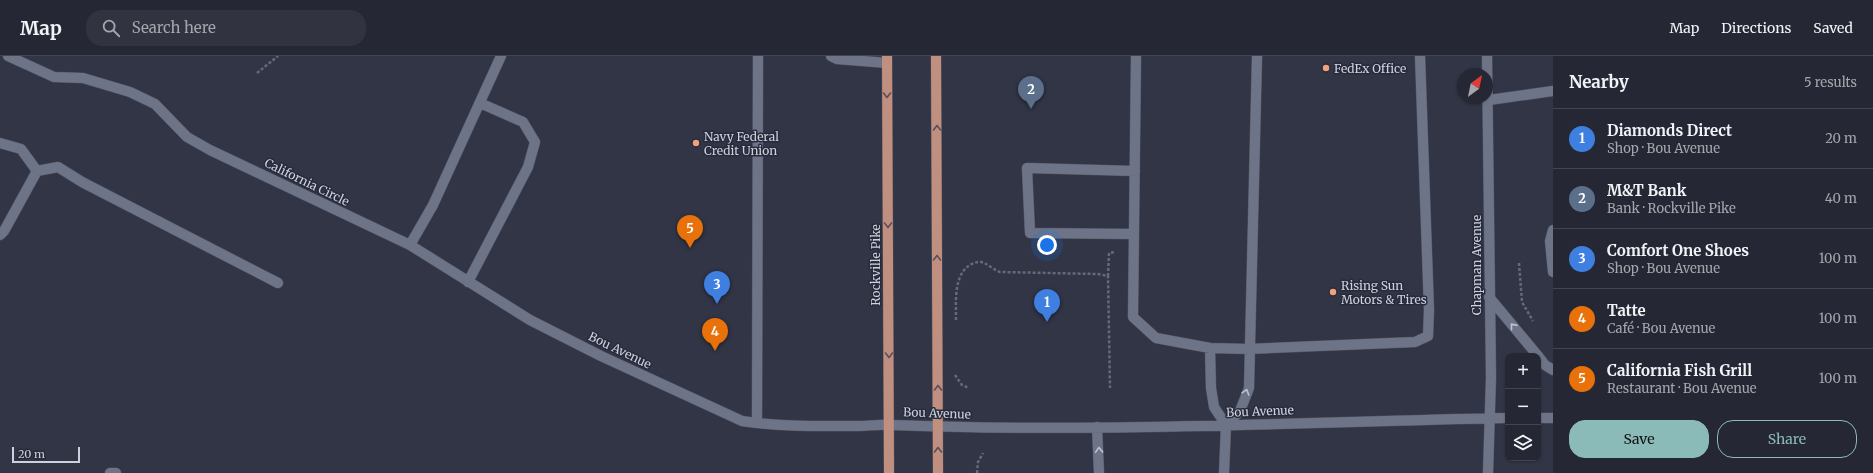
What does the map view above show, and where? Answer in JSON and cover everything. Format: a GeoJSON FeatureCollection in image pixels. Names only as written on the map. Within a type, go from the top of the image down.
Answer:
{"type":"FeatureCollection","features":[{"type":"Feature","properties":{"kind":"main road"},"geometry":{"type":"LineString","coordinates":[[936,56],[938,473]]}},
{"type":"Feature","properties":{"kind":"main road","name":"Rockville Pike"},"geometry":{"type":"LineString","coordinates":[[887,59],[889,473]]}},
{"type":"Feature","properties":{"kind":"street","name":"California Circle"},"geometry":{"type":"LineString","coordinates":[[8,56],[54,76],[83,78],[130,92],[155,104],[187,137],[210,150],[410,245]]}},
{"type":"Feature","properties":{"kind":"street"},"geometry":{"type":"LineString","coordinates":[[410,245],[433,205],[501,56]]}},
{"type":"Feature","properties":{"kind":"street"},"geometry":{"type":"LineString","coordinates":[[757,423],[758,56]]}},
{"type":"Feature","properties":{"kind":"street"},"geometry":{"type":"LineString","coordinates":[[831,56],[837,59],[887,59]]}},
{"type":"Feature","properties":{"kind":"street"},"geometry":{"type":"LineString","coordinates":[[1136,56],[1133,317],[1156,338],[1210,348],[1249,349],[1414,342],[1428,336],[1429,310],[1420,56]]}},
{"type":"Feature","properties":{"kind":"street"},"geometry":{"type":"LineString","coordinates":[[1226,425],[1240,411],[1249,388],[1257,56]]}},
{"type":"Feature","properties":{"kind":"street","name":"Chapman Avenue"},"geometry":{"type":"LineString","coordinates":[[1487,56],[1488,68]]}},
{"type":"Feature","properties":{"kind":"street"},"geometry":{"type":"LineString","coordinates":[[1493,99],[1553,91]]}},
{"type":"Feature","properties":{"kind":"street"},"geometry":{"type":"LineString","coordinates":[[468,282],[528,167],[535,142],[523,122],[480,103]]}},
{"type":"Feature","properties":{"kind":"street","name":"Chapman Avenue"},"geometry":{"type":"LineString","coordinates":[[1488,473],[1491,377],[1489,297],[1489,104]]}},
{"type":"Feature","properties":{"kind":"street"},"geometry":{"type":"LineString","coordinates":[[0,143],[21,149],[37,171]]}},
{"type":"Feature","properties":{"kind":"street"},"geometry":{"type":"LineString","coordinates":[[37,171],[58,167],[82,182],[278,283]]}},
{"type":"Feature","properties":{"kind":"street"},"geometry":{"type":"LineString","coordinates":[[1134,234],[1030,233],[1027,168],[1135,171]]}},
{"type":"Feature","properties":{"kind":"street"},"geometry":{"type":"LineString","coordinates":[[0,235],[4,231],[37,171]]}},
{"type":"Feature","properties":{"kind":"street"},"geometry":{"type":"LineString","coordinates":[[1553,230],[1550,241],[1553,272]]}},
{"type":"Feature","properties":{"kind":"street","name":"Bou Avenue"},"geometry":{"type":"LineString","coordinates":[[410,245],[530,320],[601,356],[742,421],[757,423],[858,426],[1097,427],[1505,418]]}},
{"type":"Feature","properties":{"kind":"street"},"geometry":{"type":"LineString","coordinates":[[1489,297],[1536,353]]}},
{"type":"Feature","properties":{"kind":"street"},"geometry":{"type":"LineString","coordinates":[[1210,348],[1211,388],[1214,407],[1226,425],[1224,473]]}},
{"type":"Feature","properties":{"kind":"street"},"geometry":{"type":"LineString","coordinates":[[1541,360],[1545,365],[1553,370]]}},
{"type":"Feature","properties":{"kind":"street"},"geometry":{"type":"LineString","coordinates":[[1541,418],[1553,418]]}},
{"type":"Feature","properties":{"kind":"street"},"geometry":{"type":"LineString","coordinates":[[1097,427],[1099,473]]}},
{"type":"Feature","properties":{"kind":"street"},"geometry":{"type":"LineString","coordinates":[[110,473],[116,473]]}},
{"type":"Feature","properties":{"kind":"path"},"geometry":{"type":"LineString","coordinates":[[258,73],[278,56]]}},
{"type":"Feature","properties":{"kind":"path"},"geometry":{"type":"LineString","coordinates":[[956,321],[959,282],[962,274],[970,265],[978,262],[984,263],[993,270],[1000,272],[1098,274],[1108,276],[1110,388]]}},
{"type":"Feature","properties":{"kind":"path"},"geometry":{"type":"LineString","coordinates":[[1519,263],[1522,302],[1533,322]]}},
{"type":"Feature","properties":{"kind":"path"},"geometry":{"type":"LineString","coordinates":[[955,373],[962,385],[968,388]]}},
{"type":"Feature","properties":{"kind":"path"},"geometry":{"type":"LineString","coordinates":[[977,473],[978,462],[983,453]]}},
{"type":"Feature","properties":{"kind":"place","name":"FedEx Office"},"geometry":{"type":"Point","coordinates":[1326,68]}},
{"type":"Feature","properties":{"kind":"place","name":"M&T Bank"},"geometry":{"type":"Point","coordinates":[1031,109]}},
{"type":"Feature","properties":{"kind":"place","name":"Navy Federal Credit Union"},"geometry":{"type":"Point","coordinates":[696,143]}},
{"type":"Feature","properties":{"kind":"place","name":"California Fish Grill"},"geometry":{"type":"Point","coordinates":[690,248]}},
{"type":"Feature","properties":{"kind":"place","name":"Rising Sun Motors & Tires"},"geometry":{"type":"Point","coordinates":[1333,292]}},
{"type":"Feature","properties":{"kind":"place","name":"Comfort One Shoes"},"geometry":{"type":"Point","coordinates":[717,304]}},
{"type":"Feature","properties":{"kind":"place","name":"Diamonds Direct"},"geometry":{"type":"Point","coordinates":[1047,322]}},
{"type":"Feature","properties":{"kind":"place","name":"Tatte"},"geometry":{"type":"Point","coordinates":[715,351]}}]}
